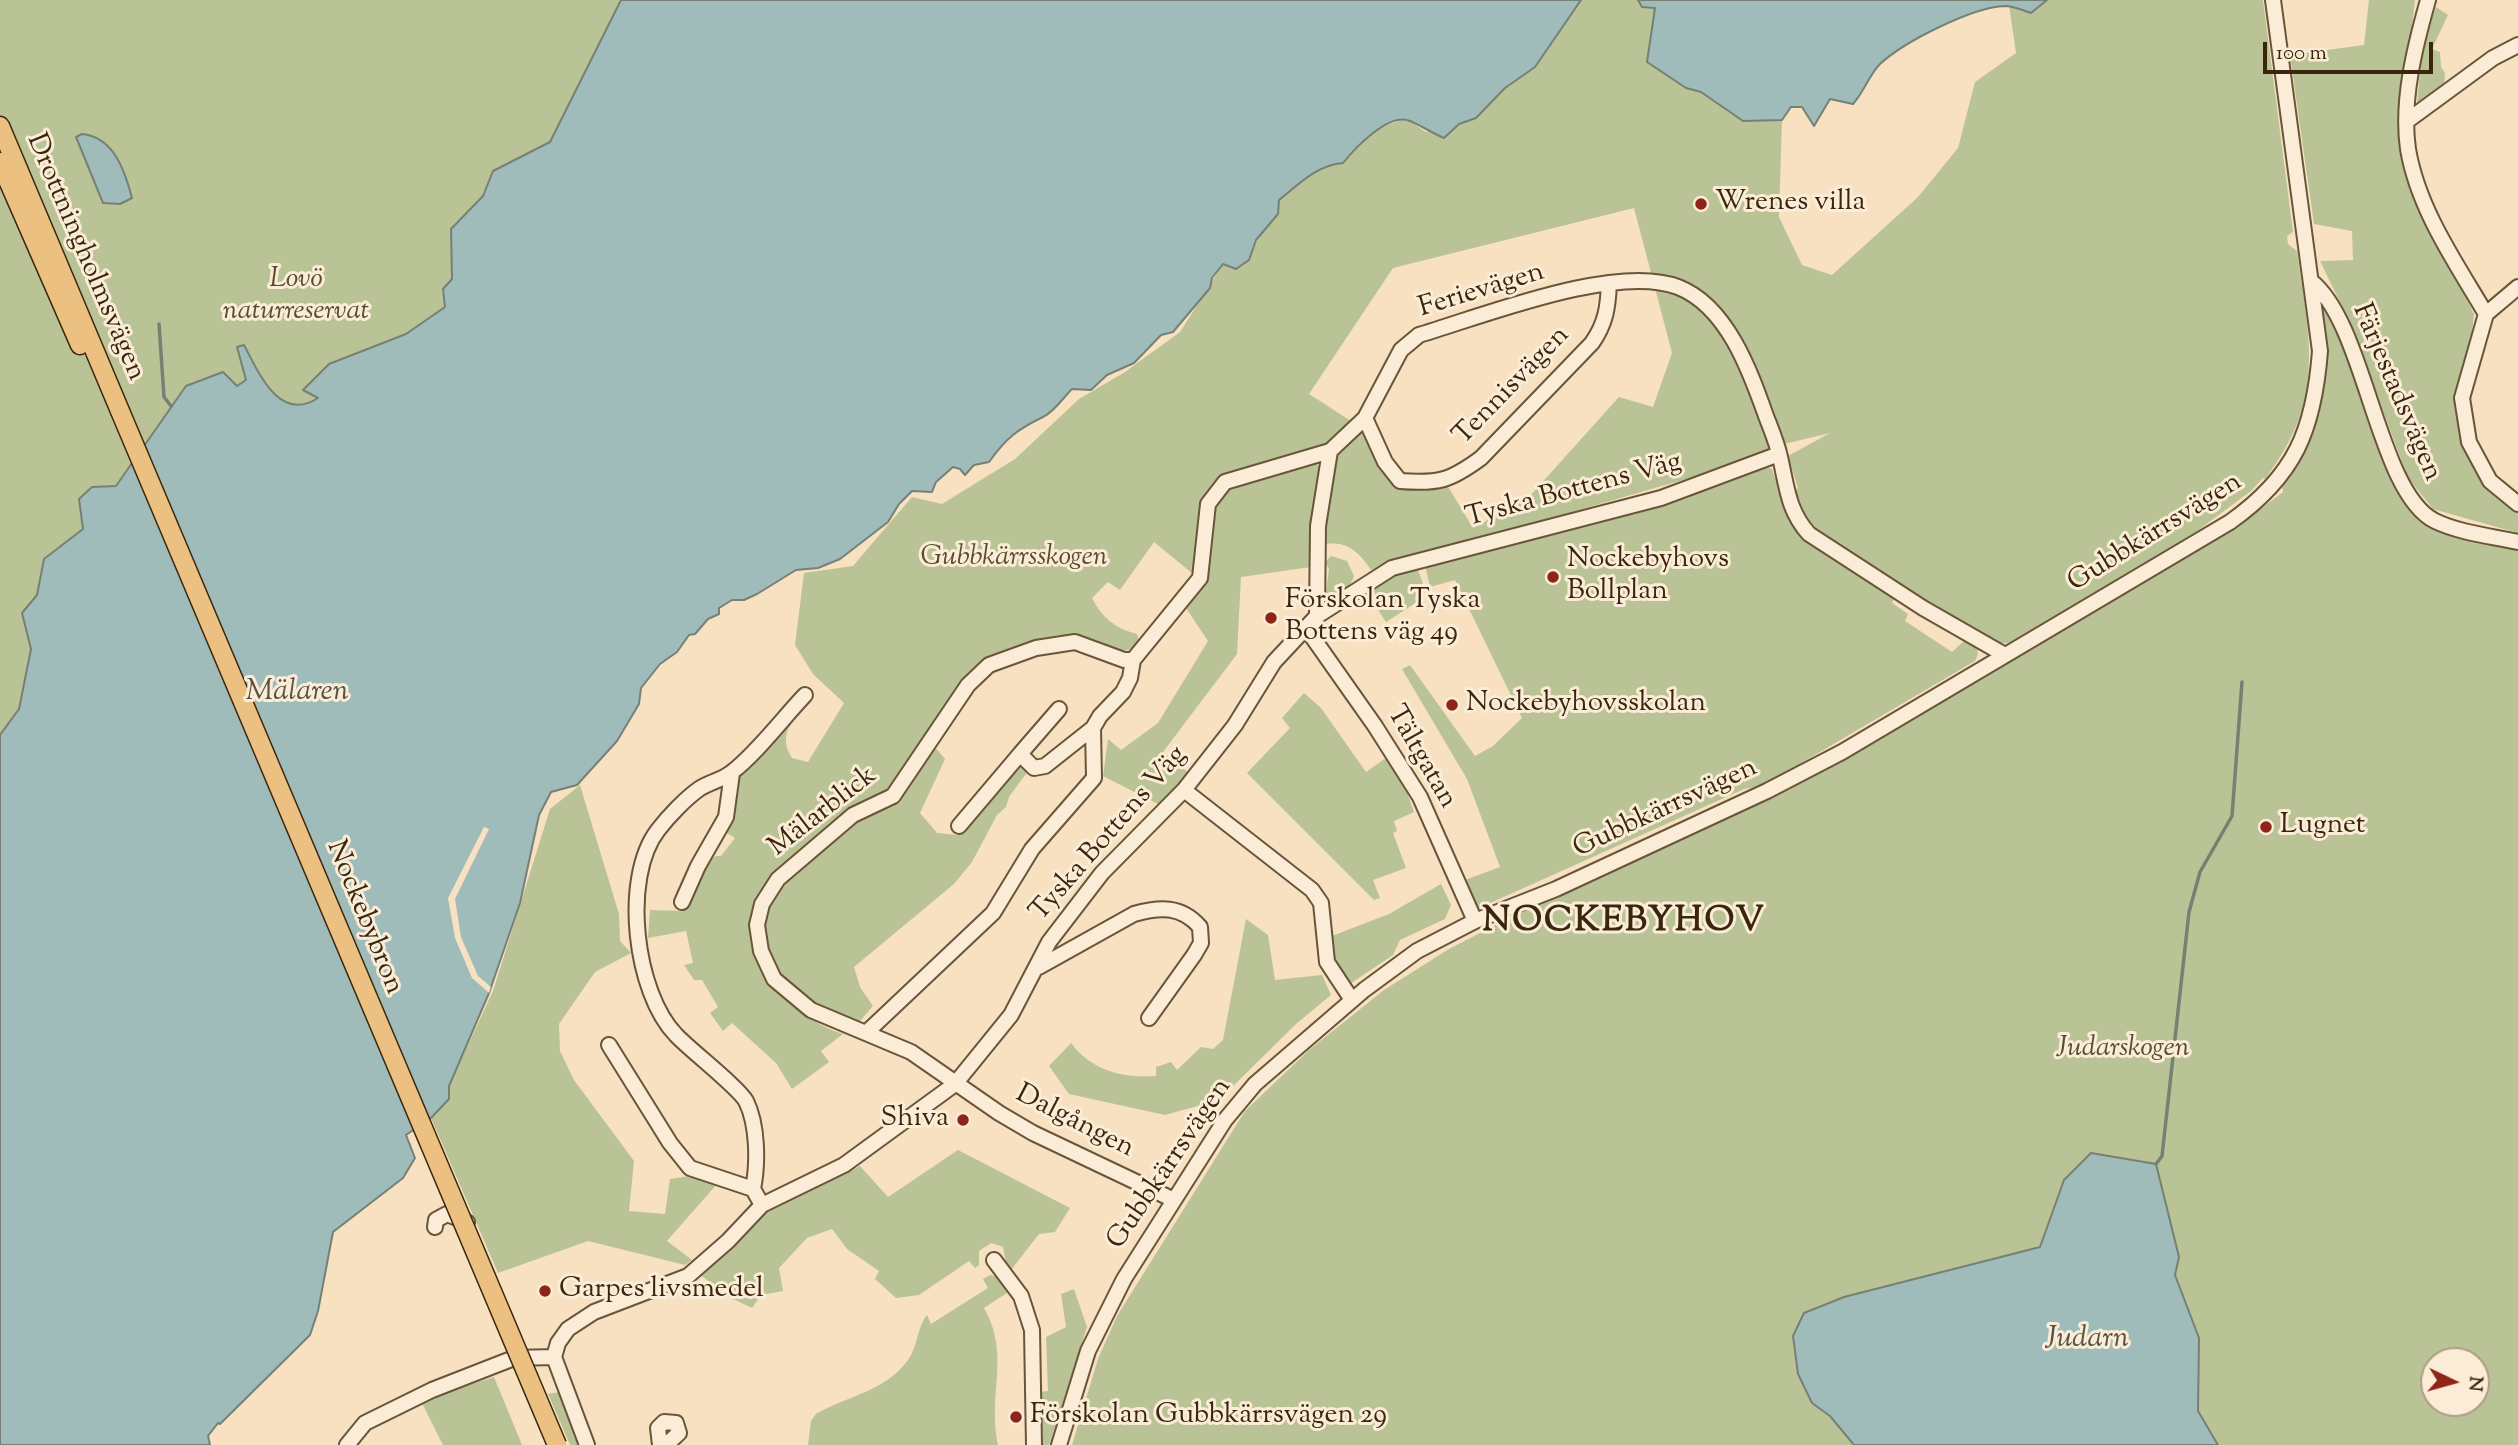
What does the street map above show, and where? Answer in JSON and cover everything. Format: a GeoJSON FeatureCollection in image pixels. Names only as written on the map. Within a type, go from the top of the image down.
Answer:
{"type":"FeatureCollection","features":[{"type":"Feature","properties":{"kind":"main road","name":"Drottningholmsvägen"},"geometry":{"type":"LineString","coordinates":[[0,127],[116,413]]}},
{"type":"Feature","properties":{"kind":"main road","name":"Drottningholmsvägen"},"geometry":{"type":"LineString","coordinates":[[0,162],[116,413]]}},
{"type":"Feature","properties":{"kind":"main road","name":"Nockebybron"},"geometry":{"type":"LineString","coordinates":[[116,413],[546,1445]]}},
{"type":"Feature","properties":{"kind":"main road","name":"Nockebybron"},"geometry":{"type":"LineString","coordinates":[[116,413],[557,1445]]}},
{"type":"Feature","properties":{"kind":"street","name":"Gubbkärrsvägen"},"geometry":{"type":"LineString","coordinates":[[1059,1445],[1088,1351],[1124,1279],[1225,1120],[1255,1083],[1352,1000],[1417,951],[1475,921],[1556,889],[1767,791],[1842,751],[2230,522],[2275,485],[2300,449],[2310,422],[2317,390],[2320,351],[2273,0]]}},
{"type":"Feature","properties":{"kind":"street"},"geometry":{"type":"LineString","coordinates":[[2428,0],[2416,43],[2407,121],[2408,149],[2418,184],[2439,235],[2486,314]]}},
{"type":"Feature","properties":{"kind":"street"},"geometry":{"type":"LineString","coordinates":[[2407,121],[2493,58],[2518,46]]}},
{"type":"Feature","properties":{"kind":"street","name":"Ferievägen"},"geometry":{"type":"LineString","coordinates":[[1020,754],[1034,768],[1045,766],[1093,728],[1100,716],[1123,692],[1130,678],[1133,660],[1200,578],[1208,504],[1225,482],[1330,451],[1365,418],[1401,350],[1419,335],[1569,291],[1609,283],[1645,281],[1679,288],[1714,314],[1730,334],[1761,402],[1779,454],[1788,501],[1796,520],[1810,534],[1923,608],[2005,655]]}},
{"type":"Feature","properties":{"kind":"street","name":"Färjestadsvägen"},"geometry":{"type":"LineString","coordinates":[[2311,281],[2321,289],[2338,317],[2398,474],[2414,500],[2432,520],[2518,542]]}},
{"type":"Feature","properties":{"kind":"street","name":"Tennisvägen"},"geometry":{"type":"LineString","coordinates":[[1365,418],[1385,462],[1400,481],[1430,484],[1461,473],[1481,458],[1592,342],[1602,328],[1608,309],[1609,283]]}},
{"type":"Feature","properties":{"kind":"street"},"geometry":{"type":"LineString","coordinates":[[2518,286],[2486,314],[2462,398],[2469,442],[2490,481],[2518,503]]}},
{"type":"Feature","properties":{"kind":"street"},"geometry":{"type":"LineString","coordinates":[[1317,616],[1318,526],[1330,451]]}},
{"type":"Feature","properties":{"kind":"street","name":"Tyska Bottens Väg"},"geometry":{"type":"LineString","coordinates":[[555,1362],[558,1343],[568,1329],[594,1312],[688,1276],[728,1241],[762,1205],[844,1165],[955,1084],[1011,1015],[1039,967],[1049,942],[1102,873],[1184,790],[1236,725],[1274,662],[1317,616],[1392,568],[1661,498],[1779,454]]}},
{"type":"Feature","properties":{"kind":"street","name":"Tältgatan"},"geometry":{"type":"LineString","coordinates":[[1306,628],[1375,726],[1420,797],[1475,921]]}},
{"type":"Feature","properties":{"kind":"street","name":"Mälarblick"},"geometry":{"type":"LineString","coordinates":[[955,1084],[911,1052],[811,1010],[774,979],[761,951],[757,925],[762,904],[778,879],[853,815],[893,796],[968,685],[989,665],[1035,648],[1075,642],[1124,660],[1133,660]]}},
{"type":"Feature","properties":{"kind":"street"},"geometry":{"type":"LineString","coordinates":[[762,1205],[753,1189],[758,1166],[757,1147],[745,1100],[664,1021],[648,987],[637,930],[645,852],[658,830],[699,789],[732,772],[805,695]]}},
{"type":"Feature","properties":{"kind":"street"},"geometry":{"type":"LineString","coordinates":[[959,826],[1059,709]]}},
{"type":"Feature","properties":{"kind":"street"},"geometry":{"type":"LineString","coordinates":[[867,1032],[993,914],[1032,849],[1094,779],[1093,728]]}},
{"type":"Feature","properties":{"kind":"street"},"geometry":{"type":"LineString","coordinates":[[682,902],[698,866],[726,817],[732,772]]}},
{"type":"Feature","properties":{"kind":"street"},"geometry":{"type":"LineString","coordinates":[[1184,790],[1312,890],[1321,903],[1327,962],[1352,1000]]}},
{"type":"Feature","properties":{"kind":"street"},"geometry":{"type":"LineString","coordinates":[[1039,967],[1134,914],[1150,909],[1181,911],[1199,927],[1200,943],[1149,1018]]}},
{"type":"Feature","properties":{"kind":"street"},"geometry":{"type":"LineString","coordinates":[[609,1045],[670,1143],[690,1168],[753,1189]]}},
{"type":"Feature","properties":{"kind":"street","name":"Dalgången"},"geometry":{"type":"LineString","coordinates":[[955,1084],[1033,1133],[1174,1200]]}},
{"type":"Feature","properties":{"kind":"street"},"geometry":{"type":"LineString","coordinates":[[435,1227],[436,1220],[447,1214],[467,1220],[528,1357]]}},
{"type":"Feature","properties":{"kind":"street"},"geometry":{"type":"LineString","coordinates":[[993,1260],[1027,1309],[1032,1330],[1034,1445]]}},
{"type":"Feature","properties":{"kind":"street"},"geometry":{"type":"LineString","coordinates":[[347,1445],[365,1423],[389,1409],[514,1358],[528,1357],[555,1362],[587,1445]]}},
{"type":"Feature","properties":{"kind":"street"},"geometry":{"type":"LineString","coordinates":[[660,1445],[658,1428],[664,1422],[676,1423],[679,1433],[666,1445]]}},
{"type":"Feature","properties":{"kind":"green space","name":"Lovö naturreservat"},"geometry":{"type":"Polygon","coordinates":[[[0,0],[1078,0],[0,1176],[0,0]]]}},
{"type":"Feature","properties":{"kind":"green space","name":"Gubbkärrsskogen"},"geometry":{"type":"Polygon","coordinates":[[[1581,0],[1638,0],[1642,7],[1655,8],[1656,17],[1686,88],[1701,92],[1743,121],[1782,120],[1779,217],[1802,265],[1832,275],[1918,197],[1958,148],[1975,82],[2016,53],[2009,5],[2031,13],[2047,0],[2263,0],[2293,232],[2287,236],[2288,244],[2297,251],[2309,343],[2309,370],[2298,423],[2265,479],[2251,491],[2197,531],[2008,643],[1998,643],[1815,534],[1791,495],[1798,488],[1788,456],[1830,433],[1784,444],[1693,477],[1371,570],[1351,548],[1339,544],[1323,545],[1323,524],[1336,457],[1328,445],[1315,463],[1322,468],[1311,567],[1241,577],[1237,654],[1163,752],[1189,773],[1160,805],[1103,776],[1108,739],[1121,750],[1158,723],[1208,641],[1186,608],[1203,582],[1154,542],[1120,590],[1108,582],[1092,598],[1110,621],[1137,634],[1139,641],[1133,648],[1116,650],[1070,635],[1058,636],[1017,646],[979,665],[970,672],[889,789],[861,802],[808,844],[754,918],[776,973],[794,1003],[807,1015],[843,1034],[821,1051],[829,1062],[792,1089],[776,1063],[732,1023],[723,1031],[710,1013],[718,1007],[702,980],[694,980],[684,965],[693,963],[686,931],[648,938],[650,910],[683,911],[702,866],[716,856],[721,856],[735,838],[723,831],[737,778],[788,722],[791,724],[786,746],[792,758],[808,762],[844,703],[813,674],[795,645],[804,573],[853,566],[912,497],[942,504],[1015,459],[1079,399],[1125,372],[1180,332],[1223,264],[1249,260],[1255,244],[1274,216],[1279,200],[1309,176],[1325,167],[1343,163],[1372,135],[1397,121],[1407,119],[1426,132],[1476,118],[1505,88],[1535,67],[1581,0]],[[1634,208],[1393,268],[1309,394],[1354,423],[1360,417],[1401,480],[1444,480],[1473,528],[1528,498],[1619,397],[1653,407],[1672,353],[1634,208]]]}},
{"type":"Feature","properties":{"kind":"green space"},"geometry":{"type":"Polygon","coordinates":[[[2369,0],[2415,0],[2401,122],[2408,181],[2474,314],[2471,342],[2455,396],[2466,451],[2487,485],[2518,513],[2518,533],[2433,509],[2408,478],[2350,323],[2320,261],[2353,260],[2352,231],[2314,224],[2290,55],[2364,45],[2369,0]]]}},
{"type":"Feature","properties":{"kind":"green space"},"geometry":{"type":"Polygon","coordinates":[[[2436,7],[2448,15],[2432,49],[2440,52],[2441,67],[2445,73],[2444,88],[2421,104],[2417,103],[2423,41],[2436,7]]]}},
{"type":"Feature","properties":{"kind":"green space","name":"Judarskogen"},"geometry":{"type":"Polygon","coordinates":[[[2320,301],[2337,328],[2384,452],[2409,500],[2422,518],[2435,529],[2454,537],[2518,550],[2518,1445],[1072,1445],[1098,1359],[1117,1316],[1245,1111],[1309,1050],[1384,990],[1449,949],[1563,890],[1792,788],[2238,526],[2283,492],[2282,484],[2297,462],[2316,419],[2324,375],[2320,301]]]}},
{"type":"Feature","properties":{"kind":"green space"},"geometry":{"type":"Polygon","coordinates":[[[1762,465],[1772,469],[1789,518],[1807,539],[1896,595],[1892,603],[1908,614],[1905,621],[1952,652],[1965,640],[1977,647],[1975,661],[1762,786],[1744,789],[1477,909],[1462,881],[1500,867],[1467,779],[1402,669],[1410,665],[1475,756],[1493,746],[1522,718],[1455,580],[1430,587],[1425,565],[1762,465]]]}},
{"type":"Feature","properties":{"kind":"green space"},"geometry":{"type":"Polygon","coordinates":[[[1331,556],[1347,561],[1354,576],[1347,588],[1340,592],[1326,593],[1329,569],[1325,562],[1331,556]]]}},
{"type":"Feature","properties":{"kind":"green space"},"geometry":{"type":"Polygon","coordinates":[[[1417,567],[1423,584],[1415,598],[1417,602],[1386,622],[1368,594],[1396,575],[1417,567]]]}},
{"type":"Feature","properties":{"kind":"green space"},"geometry":{"type":"Polygon","coordinates":[[[1304,693],[1321,708],[1366,772],[1386,758],[1406,789],[1414,812],[1394,821],[1397,831],[1393,833],[1406,868],[1373,880],[1380,898],[1374,900],[1247,773],[1290,728],[1282,718],[1304,693]]]}},
{"type":"Feature","properties":{"kind":"green space"},"geometry":{"type":"Polygon","coordinates":[[[933,745],[945,759],[920,813],[937,833],[958,835],[1015,768],[1028,771],[1009,797],[1006,807],[997,815],[972,862],[954,884],[854,967],[860,987],[873,1006],[859,1022],[821,1008],[781,978],[772,964],[764,940],[768,903],[785,883],[854,821],[873,809],[933,745]]]}},
{"type":"Feature","properties":{"kind":"green space"},"geometry":{"type":"Polygon","coordinates":[[[580,785],[619,914],[620,941],[631,953],[595,972],[559,1024],[560,1051],[574,1080],[634,1161],[629,1211],[665,1214],[670,1179],[689,1176],[717,1184],[667,1241],[692,1260],[685,1265],[588,1241],[498,1273],[431,1118],[449,1099],[449,1086],[493,991],[550,809],[580,785]]]}},
{"type":"Feature","properties":{"kind":"green space"},"geometry":{"type":"Polygon","coordinates":[[[1441,884],[1451,905],[1445,919],[1400,940],[1393,955],[1350,984],[1335,958],[1332,936],[1389,914],[1441,884]]]}},
{"type":"Feature","properties":{"kind":"green space"},"geometry":{"type":"Polygon","coordinates":[[[1246,919],[1268,935],[1275,980],[1322,975],[1331,995],[1296,1024],[1219,1100],[1165,1115],[1069,1094],[1049,1066],[1071,1043],[1088,1060],[1109,1071],[1131,1076],[1156,1076],[1156,1067],[1171,1062],[1177,1070],[1201,1047],[1213,1049],[1223,1040],[1246,919]]]}},
{"type":"Feature","properties":{"kind":"green space"},"geometry":{"type":"Polygon","coordinates":[[[958,1150],[1070,1208],[1055,1232],[1039,1234],[1008,1274],[1003,1247],[991,1243],[979,1251],[979,1265],[975,1268],[969,1261],[919,1295],[896,1298],[875,1279],[879,1271],[847,1249],[832,1229],[807,1238],[779,1268],[783,1291],[761,1295],[752,1308],[729,1297],[702,1276],[764,1214],[860,1166],[888,1197],[958,1150]]]}},
{"type":"Feature","properties":{"kind":"green space"},"geometry":{"type":"Polygon","coordinates":[[[990,1275],[998,1277],[1007,1293],[984,1308],[996,1342],[995,1426],[998,1445],[808,1445],[811,1421],[816,1414],[889,1379],[911,1355],[927,1315],[931,1324],[988,1288],[983,1279],[990,1275]]]}},
{"type":"Feature","properties":{"kind":"green space"},"geometry":{"type":"Polygon","coordinates":[[[1074,1289],[1087,1327],[1049,1445],[1043,1445],[1040,1392],[1048,1391],[1046,1337],[1066,1327],[1061,1294],[1074,1289]]]}},
{"type":"Feature","properties":{"kind":"green space"},"geometry":{"type":"Polygon","coordinates":[[[494,1377],[522,1445],[443,1445],[421,1401],[494,1377]]]}},
{"type":"Feature","properties":{"kind":"green space"},"geometry":{"type":"Polygon","coordinates":[[[559,1392],[581,1445],[570,1445],[548,1394],[559,1392]]]}},
{"type":"Feature","properties":{"kind":"water","name":"Mälaren"},"geometry":{"type":"Polygon","coordinates":[[[621,0],[1581,0],[1535,67],[1505,88],[1476,118],[1459,124],[1444,138],[1410,121],[1402,120],[1383,126],[1343,163],[1317,171],[1279,200],[1278,214],[1256,240],[1249,260],[1236,269],[1223,264],[1212,278],[1210,288],[1173,332],[1161,335],[1134,363],[1107,375],[1091,390],[1072,389],[1051,412],[1013,435],[989,462],[974,465],[965,475],[960,469],[953,467],[936,482],[932,492],[912,491],[899,504],[888,522],[840,559],[818,568],[796,570],[757,594],[744,600],[732,600],[719,608],[719,614],[708,619],[695,634],[689,635],[677,652],[660,664],[641,688],[639,704],[617,741],[577,785],[551,792],[539,815],[520,903],[489,993],[449,1086],[449,1099],[431,1118],[406,1135],[415,1158],[403,1178],[333,1232],[318,1311],[310,1335],[220,1424],[218,1423],[208,1436],[210,1445],[0,1445],[0,735],[19,709],[31,649],[22,613],[37,595],[44,559],[83,529],[79,499],[92,487],[116,486],[186,386],[223,372],[237,386],[246,380],[237,347],[244,345],[264,381],[281,400],[304,404],[318,398],[303,390],[329,364],[406,334],[445,307],[443,289],[452,279],[451,229],[483,196],[493,171],[550,142],[621,0]]]}},
{"type":"Feature","properties":{"kind":"water"},"geometry":{"type":"Polygon","coordinates":[[[1638,0],[2047,0],[2031,13],[2008,6],[1975,12],[1922,36],[1880,64],[1853,104],[1830,99],[1814,126],[1802,107],[1791,107],[1782,120],[1743,121],[1701,92],[1686,88],[1647,62],[1655,8],[1642,7],[1638,0]]]}},
{"type":"Feature","properties":{"kind":"water"},"geometry":{"type":"Polygon","coordinates":[[[82,134],[102,141],[110,148],[122,167],[132,198],[120,204],[103,203],[76,137],[82,134]]]}},
{"type":"Feature","properties":{"kind":"water","name":"Judarn"},"geometry":{"type":"Polygon","coordinates":[[[2091,1153],[2156,1164],[2179,1257],[2175,1275],[2199,1338],[2198,1411],[2218,1445],[1854,1445],[1830,1416],[1812,1403],[1798,1374],[1793,1336],[1804,1313],[1844,1297],[2040,1247],[2064,1180],[2091,1153]]]}},
{"type":"Feature","properties":{"kind":"pier"},"geometry":{"type":"Polygon","coordinates":[[[484,827],[489,829],[455,899],[461,937],[478,976],[491,987],[489,993],[472,978],[455,938],[448,898],[484,827]]]}},
{"type":"Feature","properties":{"kind":"waterway"},"geometry":{"type":"LineString","coordinates":[[159,324],[164,397],[171,406]]}},
{"type":"Feature","properties":{"kind":"waterway"},"geometry":{"type":"LineString","coordinates":[[2156,1164],[2162,1156],[2189,912],[2200,872],[2232,816],[2242,682]]}},
{"type":"Feature","properties":{"kind":"place","name":"Wrenes villa"},"geometry":{"type":"Point","coordinates":[1701,204]}},
{"type":"Feature","properties":{"kind":"place","name":"Nockebyhovs Bollplan"},"geometry":{"type":"Point","coordinates":[1553,577]}},
{"type":"Feature","properties":{"kind":"place","name":"Förskolan Tyska Bottens väg 49"},"geometry":{"type":"Point","coordinates":[1271,618]}},
{"type":"Feature","properties":{"kind":"place","name":"Nockebyhovsskolan"},"geometry":{"type":"Point","coordinates":[1452,705]}},
{"type":"Feature","properties":{"kind":"place","name":"Lugnet"},"geometry":{"type":"Point","coordinates":[2266,827]}},
{"type":"Feature","properties":{"kind":"place","name":"Shiva"},"geometry":{"type":"Point","coordinates":[963,1120]}},
{"type":"Feature","properties":{"kind":"place","name":"Garpes livsmedel"},"geometry":{"type":"Point","coordinates":[545,1291]}},
{"type":"Feature","properties":{"kind":"place","name":"Förskolan Gubbkärrsvägen 29"},"geometry":{"type":"Point","coordinates":[1016,1417]}},
{"type":"Feature","properties":{"kind":"district","name":"NOCKEBYHOV"},"geometry":{"type":"Point","coordinates":[1624,924]}}]}
